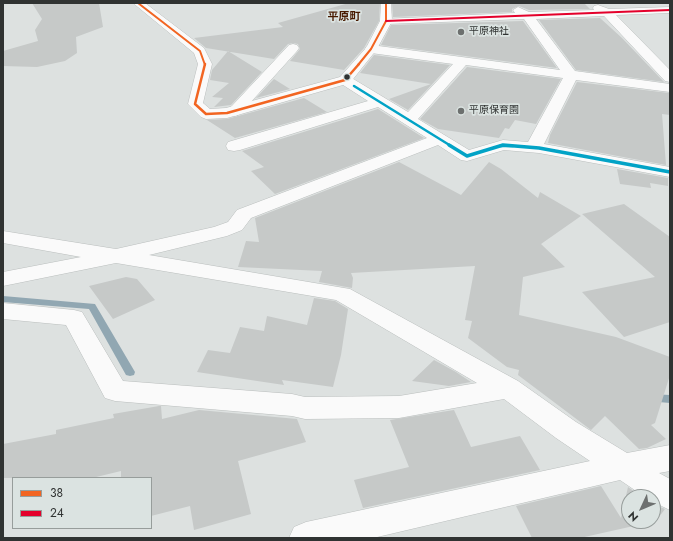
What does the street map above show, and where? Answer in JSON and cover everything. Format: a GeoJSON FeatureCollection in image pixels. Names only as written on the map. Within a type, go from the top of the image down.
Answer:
{"type":"FeatureCollection","features":[{"type":"Feature","properties":{"kind":"street"},"geometry":{"type":"LineString","coordinates":[[138,3],[200,51],[205,64],[195,104],[206,114],[228,113],[345,80],[371,49],[386,21],[386,3]]}},
{"type":"Feature","properties":{"kind":"street"},"geometry":{"type":"LineString","coordinates":[[508,3],[528,16],[571,76]]}},
{"type":"Feature","properties":{"kind":"street"},"geometry":{"type":"LineString","coordinates":[[589,3],[606,12],[670,78]]}},
{"type":"Feature","properties":{"kind":"street"},"geometry":{"type":"LineString","coordinates":[[434,7],[450,19]]}},
{"type":"Feature","properties":{"kind":"street"},"geometry":{"type":"LineString","coordinates":[[386,21],[670,10]]}},
{"type":"Feature","properties":{"kind":"street"},"geometry":{"type":"LineString","coordinates":[[236,111],[293,48]]}},
{"type":"Feature","properties":{"kind":"street"},"geometry":{"type":"LineString","coordinates":[[371,49],[670,88]]}},
{"type":"Feature","properties":{"kind":"street"},"geometry":{"type":"LineString","coordinates":[[409,120],[463,61]]}},
{"type":"Feature","properties":{"kind":"street"},"geometry":{"type":"LineString","coordinates":[[533,148],[571,76]]}},
{"type":"Feature","properties":{"kind":"street"},"geometry":{"type":"LineString","coordinates":[[345,80],[467,156],[503,145],[533,148],[670,172]]}},
{"type":"Feature","properties":{"kind":"street"},"geometry":{"type":"LineString","coordinates":[[234,146],[380,102]]}},
{"type":"Feature","properties":{"kind":"street"},"geometry":{"type":"LineString","coordinates":[[3,279],[116,256],[220,232],[235,226],[244,214],[440,139]]}},
{"type":"Feature","properties":{"kind":"street"},"geometry":{"type":"LineString","coordinates":[[3,237],[342,294],[508,388],[566,430],[622,467],[670,496]]}},
{"type":"Feature","properties":{"kind":"street"},"geometry":{"type":"LineString","coordinates":[[3,311],[74,318],[115,391],[292,405],[305,408],[399,407],[508,388]]}},
{"type":"Feature","properties":{"kind":"street"},"geometry":{"type":"LineString","coordinates":[[306,538],[622,467],[670,458]]}},
{"type":"Feature","properties":{"kind":"building"},"geometry":{"type":"Polygon","coordinates":[[[32,3],[99,3],[103,27],[76,37],[77,53],[65,61],[37,67],[3,66],[3,51],[38,41],[35,30],[42,19],[32,3]]]}},
{"type":"Feature","properties":{"kind":"building"},"geometry":{"type":"Polygon","coordinates":[[[349,3],[380,3],[379,21],[364,48],[344,70],[290,61],[300,49],[298,44],[288,44],[274,59],[206,48],[194,38],[283,27],[278,23],[349,3]]]}},
{"type":"Feature","properties":{"kind":"building"},"geometry":{"type":"Polygon","coordinates":[[[392,3],[584,3],[590,9],[529,10],[519,6],[512,9],[512,12],[393,17],[392,3]]]}},
{"type":"Feature","properties":{"kind":"building"},"geometry":{"type":"Polygon","coordinates":[[[600,18],[622,38],[664,82],[576,70],[539,20],[600,18]]]}},
{"type":"Feature","properties":{"kind":"building","name":"平原神社"},"geometry":{"type":"Polygon","coordinates":[[[523,21],[557,68],[381,45],[391,25],[523,21]]]}},
{"type":"Feature","properties":{"kind":"building"},"geometry":{"type":"Polygon","coordinates":[[[228,51],[262,72],[231,105],[214,107],[223,98],[212,97],[229,83],[210,80],[212,70],[228,51]]]}},
{"type":"Feature","properties":{"kind":"building"},"geometry":{"type":"Polygon","coordinates":[[[374,55],[450,65],[408,110],[389,99],[431,84],[360,73],[374,55]]]}},
{"type":"Feature","properties":{"kind":"building"},"geometry":{"type":"Polygon","coordinates":[[[467,67],[561,79],[536,124],[515,120],[509,129],[505,128],[499,138],[438,129],[420,119],[467,67]]]}},
{"type":"Feature","properties":{"kind":"building"},"geometry":{"type":"Polygon","coordinates":[[[274,79],[290,89],[256,98],[274,79]]]}},
{"type":"Feature","properties":{"kind":"building"},"geometry":{"type":"Polygon","coordinates":[[[577,82],[669,93],[670,115],[662,114],[666,165],[548,143],[550,135],[577,82]]]}},
{"type":"Feature","properties":{"kind":"building"},"geometry":{"type":"Polygon","coordinates":[[[304,98],[327,112],[235,138],[207,120],[227,119],[304,98]]]}},
{"type":"Feature","properties":{"kind":"building"},"geometry":{"type":"Polygon","coordinates":[[[378,109],[424,138],[275,194],[251,171],[264,167],[242,151],[378,109]]]}},
{"type":"Feature","properties":{"kind":"building"},"geometry":{"type":"Polygon","coordinates":[[[399,162],[461,195],[489,162],[501,169],[538,198],[540,192],[581,216],[541,244],[565,267],[523,277],[519,315],[616,337],[670,357],[670,375],[655,423],[651,425],[666,439],[647,448],[639,449],[605,416],[591,430],[518,375],[519,370],[507,367],[468,338],[472,321],[465,320],[475,266],[351,273],[353,278],[352,288],[319,282],[322,271],[238,267],[246,241],[259,242],[255,218],[399,162]]]}},
{"type":"Feature","properties":{"kind":"building"},"geometry":{"type":"Polygon","coordinates":[[[617,169],[668,178],[668,186],[650,183],[651,188],[620,184],[617,169]]]}},
{"type":"Feature","properties":{"kind":"building"},"geometry":{"type":"Polygon","coordinates":[[[624,204],[670,237],[670,322],[624,337],[582,292],[655,277],[582,214],[624,204]]]}},
{"type":"Feature","properties":{"kind":"building"},"geometry":{"type":"Polygon","coordinates":[[[126,277],[137,279],[155,300],[113,319],[89,286],[126,277]]]}},
{"type":"Feature","properties":{"kind":"building"},"geometry":{"type":"Polygon","coordinates":[[[314,298],[335,301],[348,309],[341,355],[333,387],[282,380],[284,385],[197,372],[208,350],[230,353],[240,327],[264,331],[267,316],[307,325],[314,298]]]}},
{"type":"Feature","properties":{"kind":"building"},"geometry":{"type":"Polygon","coordinates":[[[434,360],[471,382],[449,386],[412,381],[434,360]]]}},
{"type":"Feature","properties":{"kind":"building"},"geometry":{"type":"Polygon","coordinates":[[[161,406],[162,419],[199,410],[297,419],[306,442],[238,461],[251,514],[194,530],[190,506],[152,516],[152,477],[121,477],[121,471],[96,477],[3,478],[3,444],[56,434],[56,430],[114,418],[113,414],[161,406]]]}},
{"type":"Feature","properties":{"kind":"building"},"geometry":{"type":"Polygon","coordinates":[[[454,410],[471,447],[520,436],[540,470],[363,508],[354,480],[409,467],[390,420],[454,410]]]}},
{"type":"Feature","properties":{"kind":"building"},"geometry":{"type":"Polygon","coordinates":[[[601,486],[621,518],[621,529],[580,538],[532,538],[516,506],[601,486]]]}},
{"type":"Feature","properties":{"kind":"building"},"geometry":{"type":"Polygon","coordinates":[[[661,507],[665,509],[661,514],[661,507]]]}},
{"type":"Feature","properties":{"kind":"waterway"},"geometry":{"type":"LineString","coordinates":[[3,299],[92,306],[130,372]]}},
{"type":"Feature","properties":{"kind":"waterway"},"geometry":{"type":"LineString","coordinates":[[651,398],[670,399]]}},
{"type":"Feature","properties":{"kind":"transit line","name":"38"},"geometry":{"type":"LineString","coordinates":[[138,3],[200,51],[205,64],[195,104],[206,114],[227,113],[345,80],[371,49],[386,21],[386,3]]}},
{"type":"Feature","properties":{"kind":"transit line","name":"24"},"geometry":{"type":"LineString","coordinates":[[386,21],[670,10]]}},
{"type":"Feature","properties":{"kind":"transit line"},"geometry":{"type":"LineString","coordinates":[[354,86],[467,156],[503,145],[539,148],[670,172]]}},
{"type":"Feature","properties":{"kind":"place","name":"平原神社"},"geometry":{"type":"Point","coordinates":[461,32]}},
{"type":"Feature","properties":{"kind":"place","name":"平原保育園"},"geometry":{"type":"Point","coordinates":[461,111]}},
{"type":"Feature","properties":{"kind":"district","name":"平原町"},"geometry":{"type":"Point","coordinates":[344,17]}}]}
